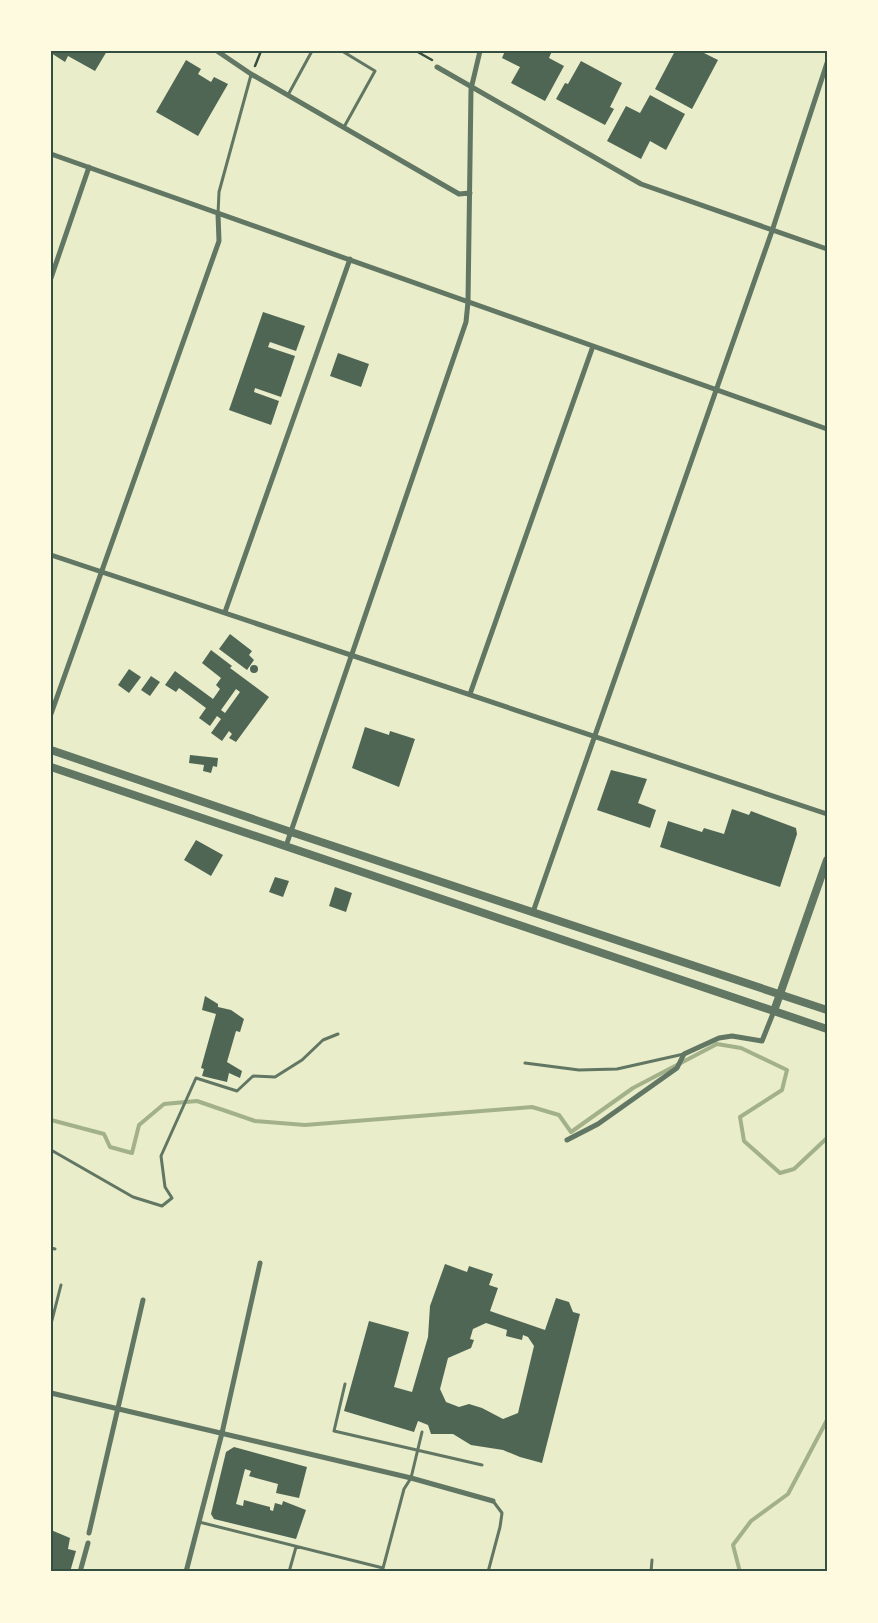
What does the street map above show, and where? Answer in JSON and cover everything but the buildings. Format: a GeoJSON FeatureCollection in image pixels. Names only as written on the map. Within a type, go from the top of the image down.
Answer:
{"type":"FeatureCollection","features":[{"type":"Feature","properties":{"kind":"street"},"geometry":{"type":"LineString","coordinates":[[217,51],[251,74],[459,194],[470,193]]}},
{"type":"Feature","properties":{"kind":"street"},"geometry":{"type":"LineString","coordinates":[[286,846],[350,653],[466,322],[468,302],[471,89],[480,51]]}},
{"type":"Feature","properties":{"kind":"street"},"geometry":{"type":"LineString","coordinates":[[533,912],[772,231],[827,63]]}},
{"type":"Feature","properties":{"kind":"street"},"geometry":{"type":"LineString","coordinates":[[436,68],[641,184],[827,249]]}},
{"type":"Feature","properties":{"kind":"street"},"geometry":{"type":"LineString","coordinates":[[51,154],[827,429]]}},
{"type":"Feature","properties":{"kind":"street"},"geometry":{"type":"LineString","coordinates":[[51,278],[89,167]]}},
{"type":"Feature","properties":{"kind":"street"},"geometry":{"type":"LineString","coordinates":[[51,714],[219,241],[218,214]]}},
{"type":"Feature","properties":{"kind":"street"},"geometry":{"type":"LineString","coordinates":[[225,612],[350,259]]}},
{"type":"Feature","properties":{"kind":"street"},"geometry":{"type":"LineString","coordinates":[[470,694],[593,346]]}},
{"type":"Feature","properties":{"kind":"street"},"geometry":{"type":"LineString","coordinates":[[51,555],[350,653],[827,814]]}},
{"type":"Feature","properties":{"kind":"street"},"geometry":{"type":"LineString","coordinates":[[51,750],[291,832],[827,1010]]}},
{"type":"Feature","properties":{"kind":"street"},"geometry":{"type":"LineString","coordinates":[[51,768],[827,1029]]}},
{"type":"Feature","properties":{"kind":"street"},"geometry":{"type":"LineString","coordinates":[[567,1140],[598,1124],[676,1068],[684,1054],[719,1038],[732,1036],[762,1041],[781,994],[827,860]]}},
{"type":"Feature","properties":{"kind":"street"},"geometry":{"type":"LineString","coordinates":[[186,1572],[222,1433],[260,1263]]}},
{"type":"Feature","properties":{"kind":"street"},"geometry":{"type":"LineString","coordinates":[[90,1533],[143,1300]]}},
{"type":"Feature","properties":{"kind":"street"},"geometry":{"type":"LineString","coordinates":[[51,1393],[411,1478],[493,1501]]}},
{"type":"Feature","properties":{"kind":"street"},"geometry":{"type":"LineString","coordinates":[[80,1572],[88,1543]]}},
{"type":"Feature","properties":{"kind":"lane"},"geometry":{"type":"LineString","coordinates":[[288,95],[312,51]]}},
{"type":"Feature","properties":{"kind":"lane"},"geometry":{"type":"LineString","coordinates":[[342,51],[375,70],[344,128]]}},
{"type":"Feature","properties":{"kind":"lane"},"geometry":{"type":"LineString","coordinates":[[218,214],[219,192],[251,74]]}},
{"type":"Feature","properties":{"kind":"lane"},"geometry":{"type":"LineString","coordinates":[[51,1150],[133,1197],[162,1206],[172,1198],[166,1187],[161,1156],[196,1078],[237,1091],[253,1076],[275,1077],[302,1060],[323,1040],[338,1034]]}},
{"type":"Feature","properties":{"kind":"lane"},"geometry":{"type":"LineString","coordinates":[[525,1062],[579,1070],[617,1069],[684,1054]]}},
{"type":"Feature","properties":{"kind":"lane"},"geometry":{"type":"LineString","coordinates":[[51,1324],[60,1285]]}},
{"type":"Feature","properties":{"kind":"lane"},"geometry":{"type":"LineString","coordinates":[[345,1384],[334,1431],[482,1465]]}},
{"type":"Feature","properties":{"kind":"lane"},"geometry":{"type":"LineString","coordinates":[[198,1522],[383,1570],[404,1489],[411,1478],[422,1432]]}},
{"type":"Feature","properties":{"kind":"lane"},"geometry":{"type":"LineString","coordinates":[[488,1572],[502,1513],[493,1501]]}},
{"type":"Feature","properties":{"kind":"lane"},"geometry":{"type":"LineString","coordinates":[[289,1572],[296,1547]]}},
{"type":"Feature","properties":{"kind":"lane"},"geometry":{"type":"LineString","coordinates":[[651,1572],[652,1560]]}},
{"type":"Feature","properties":{"kind":"path"},"geometry":{"type":"LineString","coordinates":[[251,74],[261,51]]}},
{"type":"Feature","properties":{"kind":"path"},"geometry":{"type":"LineString","coordinates":[[416,51],[432,61],[436,68]]}},
{"type":"Feature","properties":{"kind":"waterway"},"geometry":{"type":"LineString","coordinates":[[51,1120],[104,1134],[110,1147],[132,1153],[139,1125],[164,1104],[197,1101],[255,1121],[305,1125],[532,1107],[559,1115],[571,1132],[633,1088],[717,1044],[741,1048],[787,1070],[782,1090],[740,1117],[744,1141],[780,1173],[794,1169],[827,1138]]}},
{"type":"Feature","properties":{"kind":"waterway"},"geometry":{"type":"LineString","coordinates":[[740,1572],[733,1545],[751,1521],[788,1494],[827,1420]]}}]}
